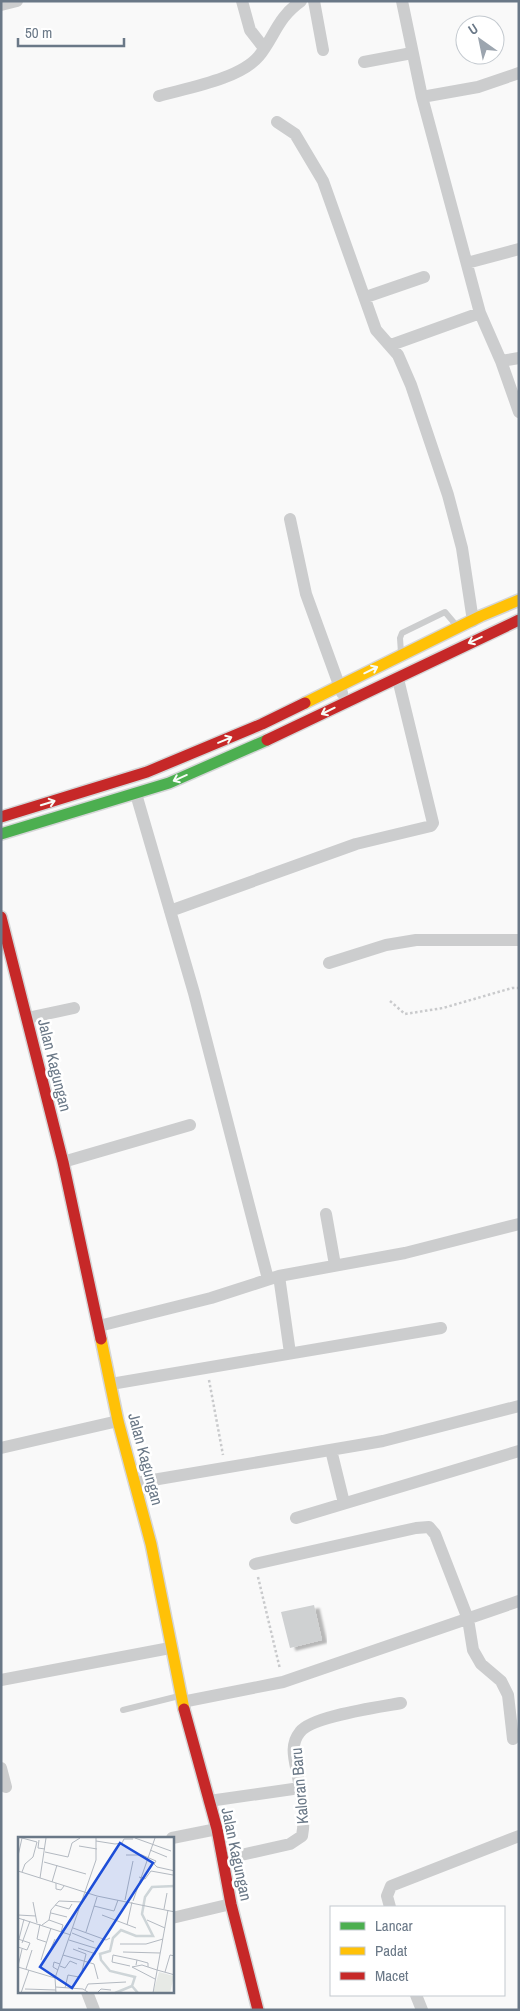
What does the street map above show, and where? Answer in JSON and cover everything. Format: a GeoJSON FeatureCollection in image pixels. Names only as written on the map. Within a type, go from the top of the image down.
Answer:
{"type":"FeatureCollection","features":[{"type":"Feature","properties":{"kind":"street"},"geometry":{"type":"LineString","coordinates":[[1,5],[17,1]]}},
{"type":"Feature","properties":{"kind":"street"},"geometry":{"type":"LineString","coordinates":[[242,1],[250,30],[264,48]]}},
{"type":"Feature","properties":{"kind":"street"},"geometry":{"type":"LineString","coordinates":[[160,96],[235,73],[258,57],[279,22],[301,1]]}},
{"type":"Feature","properties":{"kind":"street"},"geometry":{"type":"LineString","coordinates":[[314,1],[323,50]]}},
{"type":"Feature","properties":{"kind":"street"},"geometry":{"type":"LineString","coordinates":[[402,1],[422,97],[480,313],[501,361],[519,412]]}},
{"type":"Feature","properties":{"kind":"street"},"geometry":{"type":"LineString","coordinates":[[364,62],[412,53]]}},
{"type":"Feature","properties":{"kind":"street"},"geometry":{"type":"LineString","coordinates":[[422,97],[478,88],[519,73]]}},
{"type":"Feature","properties":{"kind":"street"},"geometry":{"type":"LineString","coordinates":[[278,122],[296,134],[323,181],[366,297],[376,330],[382,339],[391,345],[411,385],[448,495],[462,548],[473,621]]}},
{"type":"Feature","properties":{"kind":"street"},"geometry":{"type":"LineString","coordinates":[[466,262],[519,249]]}},
{"type":"Feature","properties":{"kind":"street"},"geometry":{"type":"LineString","coordinates":[[366,297],[424,278]]}},
{"type":"Feature","properties":{"kind":"street"},"geometry":{"type":"LineString","coordinates":[[391,345],[480,313]]}},
{"type":"Feature","properties":{"kind":"street"},"geometry":{"type":"LineString","coordinates":[[501,361],[519,358]]}},
{"type":"Feature","properties":{"kind":"street"},"geometry":{"type":"LineString","coordinates":[[290,519],[306,594],[346,702]]}},
{"type":"Feature","properties":{"kind":"street"},"geometry":{"type":"LineString","coordinates":[[1,817],[147,772],[262,724],[519,600]]}},
{"type":"Feature","properties":{"kind":"street"},"geometry":{"type":"LineString","coordinates":[[1,834],[169,783],[398,679],[519,620]]}},
{"type":"Feature","properties":{"kind":"street"},"geometry":{"type":"LineString","coordinates":[[170,911],[356,844],[431,826],[433,823],[398,679]]}},
{"type":"Feature","properties":{"kind":"street"},"geometry":{"type":"LineString","coordinates":[[136,794],[274,1278],[290,1353]]}},
{"type":"Feature","properties":{"kind":"street","name":"Jalan Kagungan"},"geometry":{"type":"LineString","coordinates":[[1,917],[7,964],[27,1018],[63,1162],[118,1421],[151,1544],[181,1699],[217,1829],[231,1904],[258,2010]]}},
{"type":"Feature","properties":{"kind":"street"},"geometry":{"type":"LineString","coordinates":[[329,963],[386,945],[416,940],[519,940]]}},
{"type":"Feature","properties":{"kind":"street"},"geometry":{"type":"LineString","coordinates":[[27,1018],[74,1008]]}},
{"type":"Feature","properties":{"kind":"street"},"geometry":{"type":"LineString","coordinates":[[63,1162],[190,1125]]}},
{"type":"Feature","properties":{"kind":"street"},"geometry":{"type":"LineString","coordinates":[[326,1214],[335,1265]]}},
{"type":"Feature","properties":{"kind":"street"},"geometry":{"type":"LineString","coordinates":[[99,1326],[211,1298],[274,1278],[404,1253],[519,1224]]}},
{"type":"Feature","properties":{"kind":"street"},"geometry":{"type":"LineString","coordinates":[[111,1384],[207,1370],[290,1353],[442,1328]]}},
{"type":"Feature","properties":{"kind":"street"},"geometry":{"type":"LineString","coordinates":[[135,1484],[383,1441],[519,1406]]}},
{"type":"Feature","properties":{"kind":"street"},"geometry":{"type":"LineString","coordinates":[[1,1448],[118,1421]]}},
{"type":"Feature","properties":{"kind":"street"},"geometry":{"type":"LineString","coordinates":[[331,1450],[344,1503]]}},
{"type":"Feature","properties":{"kind":"street"},"geometry":{"type":"LineString","coordinates":[[296,1518],[519,1451]]}},
{"type":"Feature","properties":{"kind":"street"},"geometry":{"type":"LineString","coordinates":[[255,1564],[416,1528],[429,1527],[435,1534],[468,1619],[473,1650],[481,1664],[501,1680],[508,1695],[513,1739]]}},
{"type":"Feature","properties":{"kind":"street"},"geometry":{"type":"LineString","coordinates":[[181,1699],[283,1682],[519,1601]]}},
{"type":"Feature","properties":{"kind":"street"},"geometry":{"type":"LineString","coordinates":[[1,1680],[170,1648]]}},
{"type":"Feature","properties":{"kind":"street","name":"Kaloran Baru"},"geometry":{"type":"LineString","coordinates":[[223,1859],[297,1841],[302,1836],[304,1827],[300,1788],[293,1753],[295,1740],[308,1724],[401,1703]]}},
{"type":"Feature","properties":{"kind":"street"},"geometry":{"type":"LineString","coordinates":[[1,1768],[6,1787]]}},
{"type":"Feature","properties":{"kind":"street"},"geometry":{"type":"LineString","coordinates":[[209,1801],[300,1788]]}},
{"type":"Feature","properties":{"kind":"street"},"geometry":{"type":"LineString","coordinates":[[174,1838],[217,1829]]}},
{"type":"Feature","properties":{"kind":"street"},"geometry":{"type":"LineString","coordinates":[[390,1906],[387,1896],[391,1886],[519,1836]]}},
{"type":"Feature","properties":{"kind":"street"},"geometry":{"type":"LineString","coordinates":[[174,1918],[231,1904]]}},
{"type":"Feature","properties":{"kind":"street"},"geometry":{"type":"LineString","coordinates":[[89,1994],[94,2010]]}},
{"type":"Feature","properties":{"kind":"street"},"geometry":{"type":"LineString","coordinates":[[416,1996],[422,2010]]}},
{"type":"Feature","properties":{"kind":"lane"},"geometry":{"type":"LineString","coordinates":[[402,655],[400,636],[445,612],[459,628]]}},
{"type":"Feature","properties":{"kind":"lane"},"geometry":{"type":"LineString","coordinates":[[123,1710],[181,1699]]}},
{"type":"Feature","properties":{"kind":"path"},"geometry":{"type":"LineString","coordinates":[[390,1002],[405,1014],[443,1008],[512,988],[519,988]]}},
{"type":"Feature","properties":{"kind":"path"},"geometry":{"type":"LineString","coordinates":[[207,1370],[225,1467]]}},
{"type":"Feature","properties":{"kind":"path"},"geometry":{"type":"LineString","coordinates":[[255,1564],[283,1682]]}},
{"type":"Feature","properties":{"kind":"building"},"geometry":{"type":"Polygon","coordinates":[[[314,1605],[322,1640],[290,1648],[281,1612],[314,1605]]]}},
{"type":"Feature","properties":{"kind":"traffic: fast"},"geometry":{"type":"LineString","coordinates":[[1,834],[169,783],[267,740]]}},
{"type":"Feature","properties":{"kind":"traffic: slow"},"geometry":{"type":"LineString","coordinates":[[305,703],[481,616],[519,600]]}},
{"type":"Feature","properties":{"kind":"traffic: slow"},"geometry":{"type":"LineString","coordinates":[[101,1339],[118,1421],[151,1544],[184,1709]]}},
{"type":"Feature","properties":{"kind":"traffic: jam"},"geometry":{"type":"LineString","coordinates":[[267,740],[519,620]]}},
{"type":"Feature","properties":{"kind":"traffic: jam"},"geometry":{"type":"LineString","coordinates":[[1,817],[147,772],[262,724],[305,703]]}},
{"type":"Feature","properties":{"kind":"traffic: jam"},"geometry":{"type":"LineString","coordinates":[[1,917],[63,1162],[101,1339]]}},
{"type":"Feature","properties":{"kind":"traffic: jam"},"geometry":{"type":"LineString","coordinates":[[184,1709],[217,1829],[231,1904],[258,2010]]}}]}
